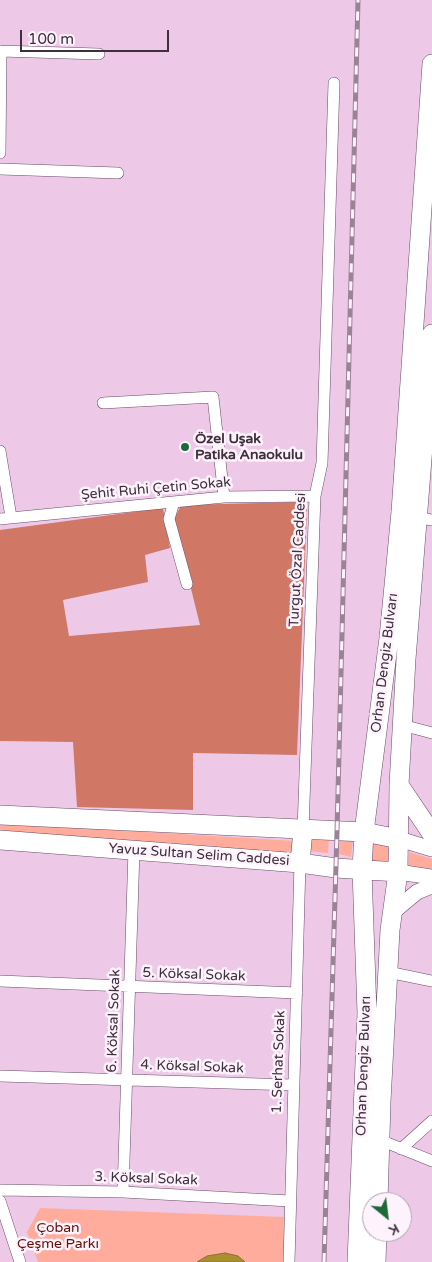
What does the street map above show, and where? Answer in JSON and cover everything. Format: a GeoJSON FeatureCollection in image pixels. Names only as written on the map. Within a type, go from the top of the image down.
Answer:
{"type":"FeatureCollection","features":[{"type":"Feature","properties":{"kind":"main road","name":"Orhan Dengiz Bulvarı"},"geometry":{"type":"LineString","coordinates":[[357,1262],[367,1013],[362,870],[364,832],[389,638],[401,512],[432,64]]}},
{"type":"Feature","properties":{"kind":"main road","name":"Orhan Dengiz Bulvarı"},"geometry":{"type":"LineString","coordinates":[[378,1192],[390,930],[398,872],[399,785],[406,659],[425,519],[432,334]]}},
{"type":"Feature","properties":{"kind":"main road"},"geometry":{"type":"LineString","coordinates":[[399,785],[432,834]]}},
{"type":"Feature","properties":{"kind":"main road","name":"Yavuz Sultan Selim Caddesi"},"geometry":{"type":"LineString","coordinates":[[0,815],[364,832],[399,839]]}},
{"type":"Feature","properties":{"kind":"main road"},"geometry":{"type":"LineString","coordinates":[[300,863],[303,830]]}},
{"type":"Feature","properties":{"kind":"main road","name":"Yavuz Sultan Selim Caddesi"},"geometry":{"type":"LineString","coordinates":[[0,840],[398,872]]}},
{"type":"Feature","properties":{"kind":"main road"},"geometry":{"type":"LineString","coordinates":[[376,1262],[377,1242]]}},
{"type":"Feature","properties":{"kind":"street"},"geometry":{"type":"LineString","coordinates":[[0,153],[0,51],[99,54]]}},
{"type":"Feature","properties":{"kind":"street","name":"Turgut Özal Caddesi"},"geometry":{"type":"LineString","coordinates":[[303,830],[315,496],[322,463],[334,83]]}},
{"type":"Feature","properties":{"kind":"street"},"geometry":{"type":"LineString","coordinates":[[0,169],[118,173]]}},
{"type":"Feature","properties":{"kind":"street"},"geometry":{"type":"LineString","coordinates":[[103,403],[213,397],[224,497]]}},
{"type":"Feature","properties":{"kind":"street"},"geometry":{"type":"LineString","coordinates":[[0,451],[6,518]]}},
{"type":"Feature","properties":{"kind":"street","name":"Şehit Ruhi Çetin Sokak"},"geometry":{"type":"LineString","coordinates":[[6,518],[224,497],[315,496]]}},
{"type":"Feature","properties":{"kind":"street"},"geometry":{"type":"LineString","coordinates":[[174,502],[169,519],[187,584]]}},
{"type":"Feature","properties":{"kind":"street"},"geometry":{"type":"LineString","coordinates":[[402,725],[432,733]]}},
{"type":"Feature","properties":{"kind":"street"},"geometry":{"type":"LineString","coordinates":[[399,839],[432,849]]}},
{"type":"Feature","properties":{"kind":"street","name":"6. Köksal Sokak"},"geometry":{"type":"LineString","coordinates":[[123,1192],[134,850]]}},
{"type":"Feature","properties":{"kind":"street","name":"1. Serhat Sokak"},"geometry":{"type":"LineString","coordinates":[[289,1262],[300,863]]}},
{"type":"Feature","properties":{"kind":"street"},"geometry":{"type":"LineString","coordinates":[[398,872],[432,877]]}},
{"type":"Feature","properties":{"kind":"street"},"geometry":{"type":"LineString","coordinates":[[393,912],[417,892],[432,886]]}},
{"type":"Feature","properties":{"kind":"street"},"geometry":{"type":"LineString","coordinates":[[388,972],[432,981]]}},
{"type":"Feature","properties":{"kind":"street","name":"5. Köksal Sokak"},"geometry":{"type":"LineString","coordinates":[[0,981],[297,993]]}},
{"type":"Feature","properties":{"kind":"street","name":"4. Köksal Sokak"},"geometry":{"type":"LineString","coordinates":[[0,1076],[293,1085]]}},
{"type":"Feature","properties":{"kind":"street"},"geometry":{"type":"LineString","coordinates":[[401,1149],[432,1121]]}},
{"type":"Feature","properties":{"kind":"street"},"geometry":{"type":"LineString","coordinates":[[380,1140],[432,1161]]}},
{"type":"Feature","properties":{"kind":"street","name":"3. Köksal Sokak"},"geometry":{"type":"LineString","coordinates":[[0,1190],[123,1192],[290,1201]]}},
{"type":"Feature","properties":{"kind":"street"},"geometry":{"type":"LineString","coordinates":[[0,1201],[20,1262]]}},
{"type":"Feature","properties":{"kind":"green space"},"geometry":{"type":"Polygon","coordinates":[[[0,823],[295,841],[295,854],[0,834],[0,823]]]}},
{"type":"Feature","properties":{"kind":"green space"},"geometry":{"type":"Polygon","coordinates":[[[307,838],[329,838],[328,853],[306,851],[307,838]]]}},
{"type":"Feature","properties":{"kind":"green space"},"geometry":{"type":"Polygon","coordinates":[[[353,839],[351,857],[339,854],[340,840],[353,839]]]}},
{"type":"Feature","properties":{"kind":"green space"},"geometry":{"type":"Polygon","coordinates":[[[374,842],[390,846],[391,857],[385,863],[373,862],[371,859],[369,848],[374,842]]]}},
{"type":"Feature","properties":{"kind":"green space"},"geometry":{"type":"Polygon","coordinates":[[[409,852],[432,859],[432,871],[408,867],[409,852]]]}},
{"type":"Feature","properties":{"kind":"green space","name":"Çoban Çeşme Parkı"},"geometry":{"type":"Polygon","coordinates":[[[40,1208],[285,1217],[283,1262],[38,1262],[27,1232],[40,1208]]]}},
{"type":"Feature","properties":{"kind":"shaded area"},"geometry":{"type":"Polygon","coordinates":[[[300,502],[307,509],[297,755],[193,753],[193,810],[77,807],[73,742],[0,741],[0,530],[163,508],[170,548],[145,555],[148,582],[63,600],[69,636],[200,625],[174,520],[181,505],[300,502]]]}},
{"type":"Feature","properties":{"kind":"shaded area"},"geometry":{"type":"Polygon","coordinates":[[[225,1253],[238,1256],[245,1262],[197,1262],[207,1256],[225,1253]]]}},
{"type":"Feature","properties":{"kind":"railway"},"geometry":{"type":"LineString","coordinates":[[324,1262],[358,0]]}},
{"type":"Feature","properties":{"kind":"place","name":"Özel Uşak Patika Anaokulu"},"geometry":{"type":"Point","coordinates":[185,447]}}]}
